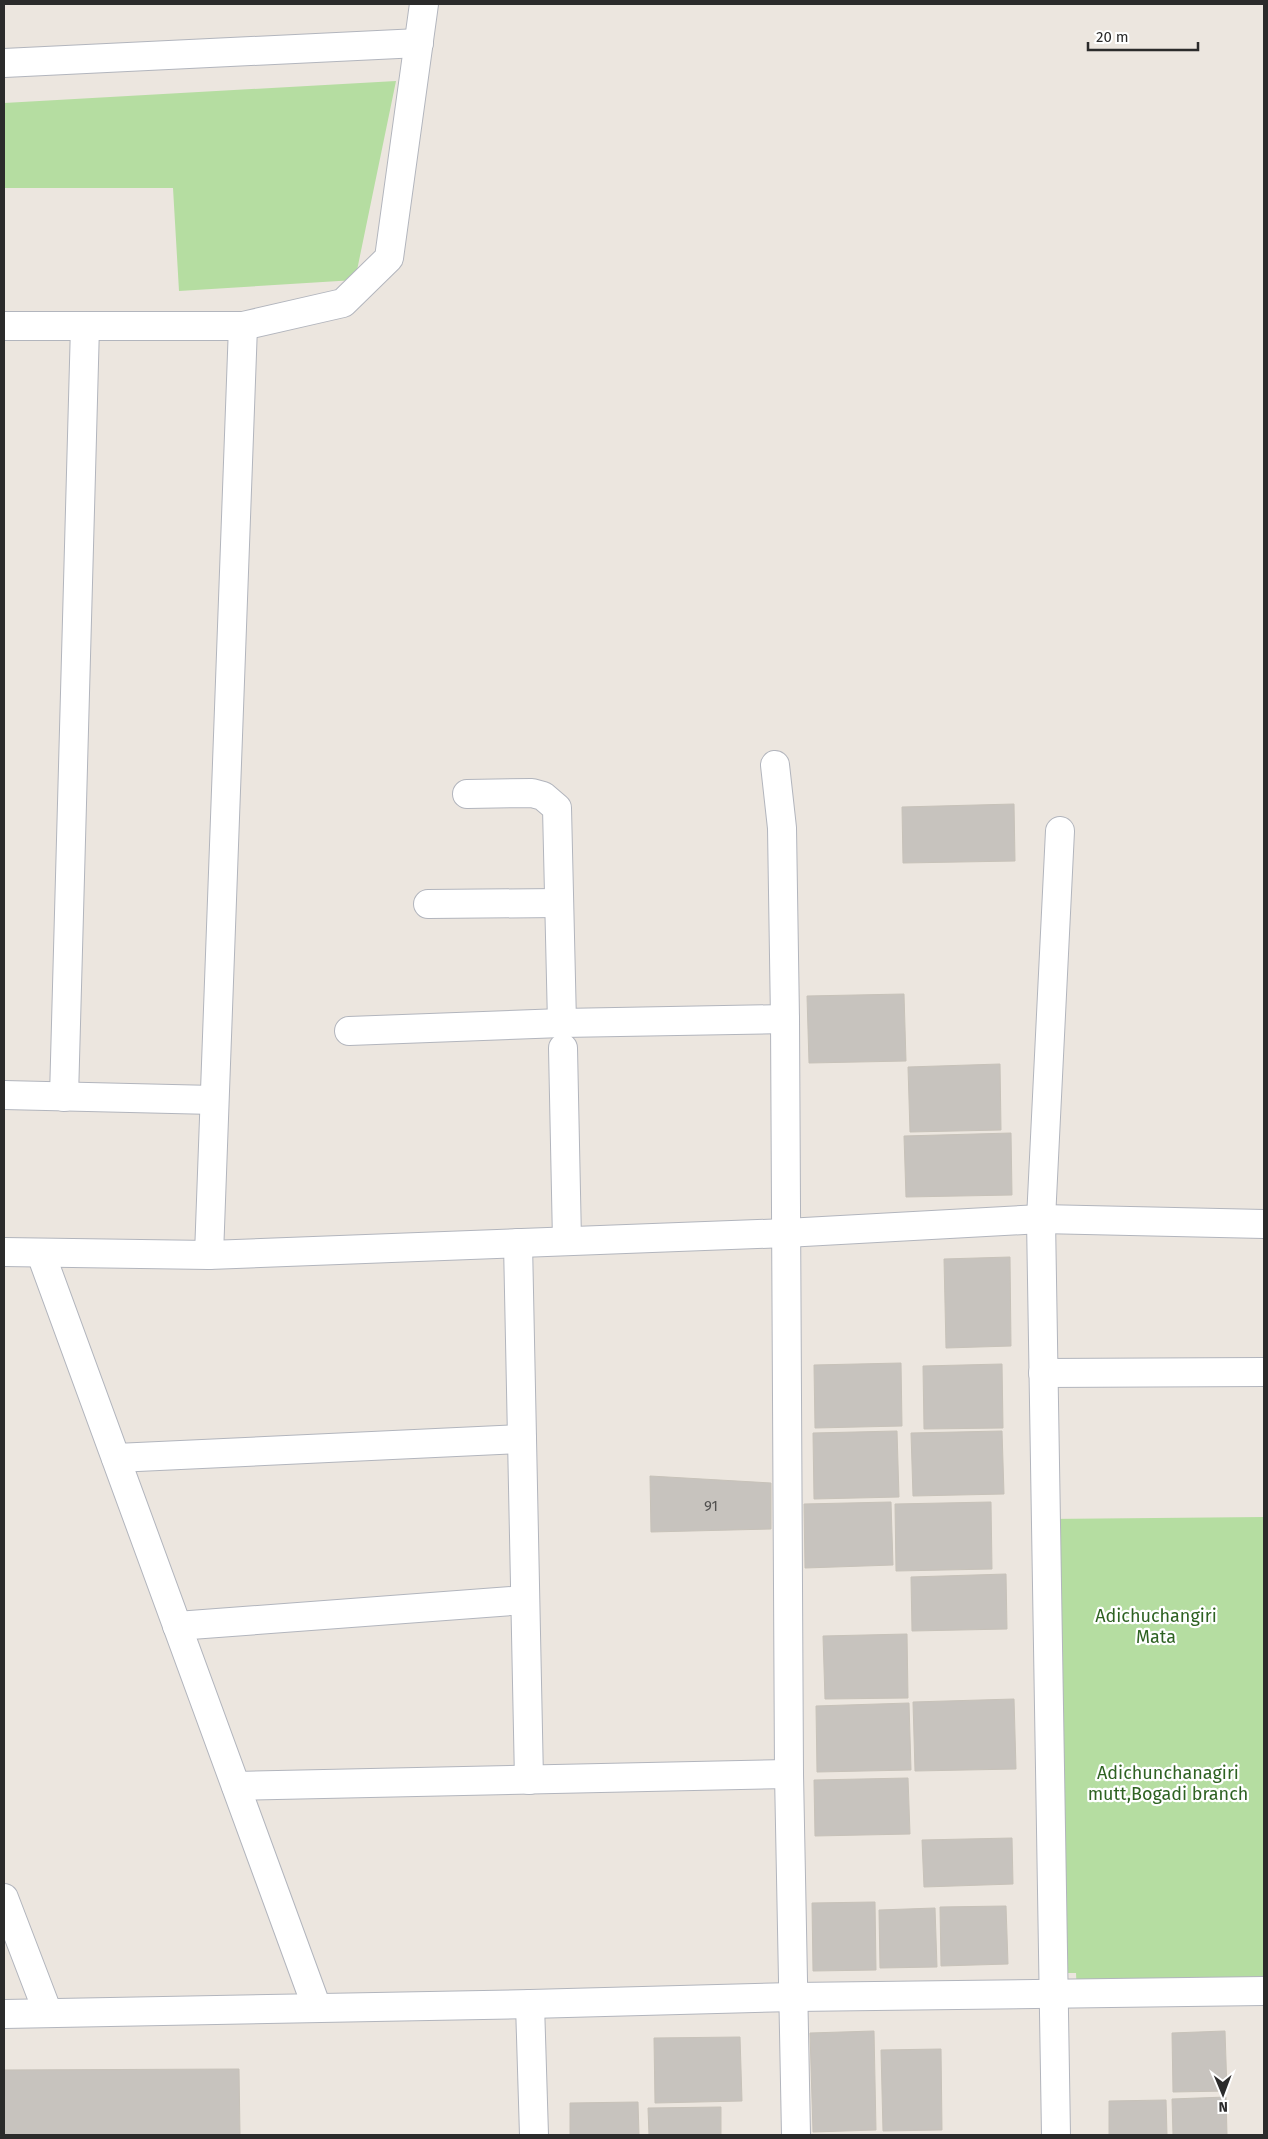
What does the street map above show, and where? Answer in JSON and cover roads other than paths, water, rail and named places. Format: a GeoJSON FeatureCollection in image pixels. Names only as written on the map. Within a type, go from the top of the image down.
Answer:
{"type":"FeatureCollection","features":[{"type":"Feature","properties":{"kind":"street"},"geometry":{"type":"LineString","coordinates":[[4,326],[243,326],[343,303],[389,258],[424,4]]}},
{"type":"Feature","properties":{"kind":"street"},"geometry":{"type":"LineString","coordinates":[[4,63],[419,44]]}},
{"type":"Feature","properties":{"kind":"street"},"geometry":{"type":"LineString","coordinates":[[64,1097],[85,326]]}},
{"type":"Feature","properties":{"kind":"street"},"geometry":{"type":"LineString","coordinates":[[209,1255],[243,326]]}},
{"type":"Feature","properties":{"kind":"street"},"geometry":{"type":"LineString","coordinates":[[775,765],[782,828],[785,1019],[788,1774],[796,2135]]}},
{"type":"Feature","properties":{"kind":"street"},"geometry":{"type":"LineString","coordinates":[[467,794],[532,794],[543,796],[557,808],[566,1241]]}},
{"type":"Feature","properties":{"kind":"street"},"geometry":{"type":"LineString","coordinates":[[1056,2135],[1041,1219],[1060,831]]}},
{"type":"Feature","properties":{"kind":"street"},"geometry":{"type":"LineString","coordinates":[[428,904],[559,903]]}},
{"type":"Feature","properties":{"kind":"street"},"geometry":{"type":"LineString","coordinates":[[349,1031],[562,1035],[785,1019]]}},
{"type":"Feature","properties":{"kind":"street"},"geometry":{"type":"LineString","coordinates":[[4,1095],[214,1100]]}},
{"type":"Feature","properties":{"kind":"street"},"geometry":{"type":"LineString","coordinates":[[4,1252],[209,1255],[786,1233],[1041,1219],[1264,1224]]}},
{"type":"Feature","properties":{"kind":"street"},"geometry":{"type":"LineString","coordinates":[[518,1244],[529,1780]]}},
{"type":"Feature","properties":{"kind":"street"},"geometry":{"type":"LineString","coordinates":[[41,1254],[317,2008]]}},
{"type":"Feature","properties":{"kind":"street"},"geometry":{"type":"LineString","coordinates":[[1043,1373],[1264,1372]]}},
{"type":"Feature","properties":{"kind":"street"},"geometry":{"type":"LineString","coordinates":[[116,1458],[522,1439]]}},
{"type":"Feature","properties":{"kind":"street"},"geometry":{"type":"LineString","coordinates":[[177,1626],[526,1600]]}},
{"type":"Feature","properties":{"kind":"street"},"geometry":{"type":"LineString","coordinates":[[236,1786],[788,1774]]}},
{"type":"Feature","properties":{"kind":"street"},"geometry":{"type":"LineString","coordinates":[[4,1898],[48,2013]]}},
{"type":"Feature","properties":{"kind":"street"},"geometry":{"type":"LineString","coordinates":[[4,2014],[794,1997],[1264,1991]]}},
{"type":"Feature","properties":{"kind":"street"},"geometry":{"type":"LineString","coordinates":[[530,2004],[534,2135]]}},
{"type":"Feature","properties":{"kind":"park label","name":"Adichuchangiri Mata"},"geometry":{"type":"Point","coordinates":[1156,1626]}},
{"type":"Feature","properties":{"kind":"park label","name":"Adichunchanagiri mutt,Bogadi branch"},"geometry":{"type":"Point","coordinates":[1168,1784]}}]}
